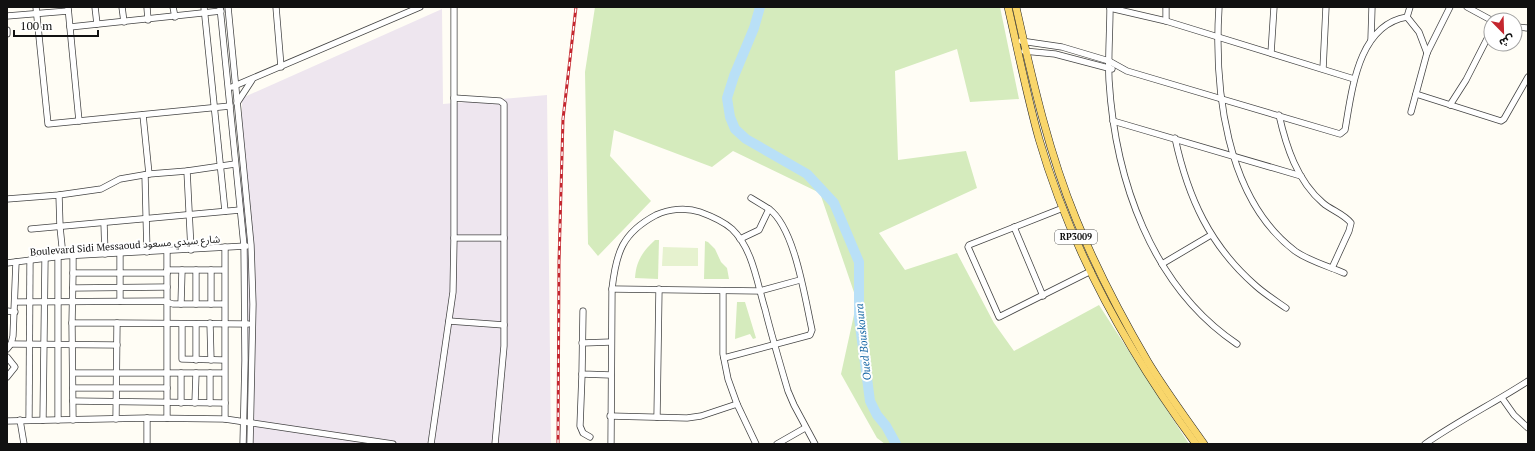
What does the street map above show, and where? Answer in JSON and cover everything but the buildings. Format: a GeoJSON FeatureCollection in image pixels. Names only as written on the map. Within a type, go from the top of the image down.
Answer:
{"type":"FeatureCollection","features":[{"type":"Feature","properties":{"kind":"main road","name":"RP3009"},"geometry":{"type":"LineString","coordinates":[[1008,7],[1020,42],[1026,50],[1059,173],[1076,219],[1100,273],[1148,362],[1204,444]]}},
{"type":"Feature","properties":{"kind":"main road","name":"RP3009"},"geometry":{"type":"LineString","coordinates":[[1016,7],[1020,42],[1018,52],[1039,139],[1063,208],[1091,272],[1134,354],[1196,444]]}},
{"type":"Feature","properties":{"kind":"street"},"geometry":{"type":"LineString","coordinates":[[96,7],[97,24]]}},
{"type":"Feature","properties":{"kind":"street"},"geometry":{"type":"LineString","coordinates":[[122,7],[124,22]]}},
{"type":"Feature","properties":{"kind":"street"},"geometry":{"type":"LineString","coordinates":[[147,7],[148,20]]}},
{"type":"Feature","properties":{"kind":"street"},"geometry":{"type":"LineString","coordinates":[[174,7],[174,16]]}},
{"type":"Feature","properties":{"kind":"street"},"geometry":{"type":"LineString","coordinates":[[228,7],[251,245],[252,324],[250,444]]}},
{"type":"Feature","properties":{"kind":"street"},"geometry":{"type":"LineString","coordinates":[[276,7],[281,67]]}},
{"type":"Feature","properties":{"kind":"street"},"geometry":{"type":"LineString","coordinates":[[431,444],[453,292],[454,7]]}},
{"type":"Feature","properties":{"kind":"street"},"geometry":{"type":"LineString","coordinates":[[1237,344],[1222,334],[1183,295],[1162,264],[1139,217],[1125,178],[1113,121],[1109,70],[1110,7],[1218,37],[1354,79]]}},
{"type":"Feature","properties":{"kind":"street"},"geometry":{"type":"LineString","coordinates":[[1166,7],[1166,22]]}},
{"type":"Feature","properties":{"kind":"street"},"geometry":{"type":"LineString","coordinates":[[1219,7],[1218,37],[1221,98],[1234,155],[1249,193],[1261,214],[1272,228],[1294,250],[1304,257],[1344,273]]}},
{"type":"Feature","properties":{"kind":"street"},"geometry":{"type":"LineString","coordinates":[[1271,53],[1274,7]]}},
{"type":"Feature","properties":{"kind":"street"},"geometry":{"type":"LineString","coordinates":[[1323,69],[1326,7]]}},
{"type":"Feature","properties":{"kind":"street"},"geometry":{"type":"LineString","coordinates":[[1020,42],[1055,45],[1109,61],[1119,68],[1342,133],[1345,130],[1354,79],[1371,39],[1372,7]]}},
{"type":"Feature","properties":{"kind":"street"},"geometry":{"type":"LineString","coordinates":[[1407,17],[1410,7]]}},
{"type":"Feature","properties":{"kind":"street"},"geometry":{"type":"LineString","coordinates":[[1411,112],[1427,53],[1450,7]]}},
{"type":"Feature","properties":{"kind":"street"},"geometry":{"type":"LineString","coordinates":[[1467,7],[1483,16]]}},
{"type":"Feature","properties":{"kind":"street"},"geometry":{"type":"LineString","coordinates":[[228,89],[417,8]]}},
{"type":"Feature","properties":{"kind":"street"},"geometry":{"type":"LineString","coordinates":[[7,16],[36,10],[68,9],[79,121]]}},
{"type":"Feature","properties":{"kind":"street"},"geometry":{"type":"LineString","coordinates":[[70,27],[148,20],[204,10],[220,9],[244,246],[245,324],[243,444]]}},
{"type":"Feature","properties":{"kind":"street"},"geometry":{"type":"LineString","coordinates":[[36,10],[48,124],[230,106]]}},
{"type":"Feature","properties":{"kind":"street"},"geometry":{"type":"LineString","coordinates":[[204,10],[213,108],[225,211]]}},
{"type":"Feature","properties":{"kind":"street"},"geometry":{"type":"LineString","coordinates":[[1371,39],[1391,21],[1407,17]]}},
{"type":"Feature","properties":{"kind":"street"},"geometry":{"type":"LineString","coordinates":[[1407,17],[1419,32],[1427,53]]}},
{"type":"Feature","properties":{"kind":"street"},"geometry":{"type":"LineString","coordinates":[[1450,105],[1466,80],[1483,47]]}},
{"type":"Feature","properties":{"kind":"street"},"geometry":{"type":"LineString","coordinates":[[1018,52],[1026,50],[1055,54],[1109,70],[1119,68]]}},
{"type":"Feature","properties":{"kind":"street"},"geometry":{"type":"LineString","coordinates":[[1416,94],[1501,121],[1504,119],[1528,77]]}},
{"type":"Feature","properties":{"kind":"street"},"geometry":{"type":"LineString","coordinates":[[237,103],[253,79]]}},
{"type":"Feature","properties":{"kind":"street"},"geometry":{"type":"LineString","coordinates":[[454,98],[500,100],[504,104],[503,367],[495,444]]}},
{"type":"Feature","properties":{"kind":"street"},"geometry":{"type":"LineString","coordinates":[[143,115],[147,174],[145,219],[147,252]]}},
{"type":"Feature","properties":{"kind":"street"},"geometry":{"type":"LineString","coordinates":[[1279,115],[1288,146],[1300,176],[1318,198],[1351,223],[1349,231],[1332,268]]}},
{"type":"Feature","properties":{"kind":"street"},"geometry":{"type":"LineString","coordinates":[[1113,121],[1234,155],[1300,176]]}},
{"type":"Feature","properties":{"kind":"street"},"geometry":{"type":"LineString","coordinates":[[1175,138],[1188,185],[1211,235],[1231,262],[1257,287],[1286,308]]}},
{"type":"Feature","properties":{"kind":"street"},"geometry":{"type":"LineString","coordinates":[[7,199],[59,195],[101,189],[120,180],[147,174],[187,171],[235,164]]}},
{"type":"Feature","properties":{"kind":"street"},"geometry":{"type":"LineString","coordinates":[[187,171],[191,250]]}},
{"type":"Feature","properties":{"kind":"street"},"geometry":{"type":"LineString","coordinates":[[58,420],[60,257],[59,195]]}},
{"type":"Feature","properties":{"kind":"street"},"geometry":{"type":"LineString","coordinates":[[724,358],[812,333],[789,238],[775,214],[752,198]]}},
{"type":"Feature","properties":{"kind":"street"},"geometry":{"type":"LineString","coordinates":[[1063,208],[969,245],[968,247],[999,316],[1091,272]]}},
{"type":"Feature","properties":{"kind":"street"},"geometry":{"type":"LineString","coordinates":[[740,239],[759,230],[769,209]]}},
{"type":"Feature","properties":{"kind":"street"},"geometry":{"type":"LineString","coordinates":[[31,229],[240,210]]}},
{"type":"Feature","properties":{"kind":"street"},"geometry":{"type":"LineString","coordinates":[[611,444],[611,342],[614,266],[625,240],[635,229],[659,213],[670,210],[696,211],[722,222],[732,229],[740,239],[751,260],[788,391],[815,444]]}},
{"type":"Feature","properties":{"kind":"street"},"geometry":{"type":"LineString","coordinates":[[104,223],[104,254]]}},
{"type":"Feature","properties":{"kind":"street"},"geometry":{"type":"LineString","coordinates":[[1014,227],[1043,296]]}},
{"type":"Feature","properties":{"kind":"street"},"geometry":{"type":"LineString","coordinates":[[1162,264],[1211,235]]}},
{"type":"Feature","properties":{"kind":"street"},"geometry":{"type":"LineString","coordinates":[[454,238],[504,238]]}},
{"type":"Feature","properties":{"kind":"street","name":"Boulevard Sidi Messaoud شارع سيدي مسعود"},"geometry":{"type":"LineString","coordinates":[[7,263],[73,256],[191,250],[251,245]]}},
{"type":"Feature","properties":{"kind":"street"},"geometry":{"type":"LineString","coordinates":[[225,247],[225,418]]}},
{"type":"Feature","properties":{"kind":"street"},"geometry":{"type":"LineString","coordinates":[[167,251],[167,418]]}},
{"type":"Feature","properties":{"kind":"street"},"geometry":{"type":"LineString","coordinates":[[120,254],[120,301]]}},
{"type":"Feature","properties":{"kind":"street"},"geometry":{"type":"LineString","coordinates":[[73,256],[73,420]]}},
{"type":"Feature","properties":{"kind":"street"},"geometry":{"type":"LineString","coordinates":[[44,420],[45,259]]}},
{"type":"Feature","properties":{"kind":"street"},"geometry":{"type":"LineString","coordinates":[[29,420],[30,260]]}},
{"type":"Feature","properties":{"kind":"street"},"geometry":{"type":"LineString","coordinates":[[16,262],[16,302],[13,336],[9,347],[29,345],[117,345]]}},
{"type":"Feature","properties":{"kind":"street"},"geometry":{"type":"LineString","coordinates":[[181,304],[182,270]]}},
{"type":"Feature","properties":{"kind":"street"},"geometry":{"type":"LineString","coordinates":[[196,270],[196,304]]}},
{"type":"Feature","properties":{"kind":"street"},"geometry":{"type":"LineString","coordinates":[[210,304],[211,270]]}},
{"type":"Feature","properties":{"kind":"street"},"geometry":{"type":"LineString","coordinates":[[73,273],[224,270]]}},
{"type":"Feature","properties":{"kind":"street"},"geometry":{"type":"LineString","coordinates":[[612,289],[760,291],[800,280]]}},
{"type":"Feature","properties":{"kind":"street"},"geometry":{"type":"LineString","coordinates":[[72,288],[167,287]]}},
{"type":"Feature","properties":{"kind":"street"},"geometry":{"type":"LineString","coordinates":[[657,417],[659,289]]}},
{"type":"Feature","properties":{"kind":"street"},"geometry":{"type":"LineString","coordinates":[[723,291],[724,358],[728,379],[737,404],[756,444]]}},
{"type":"Feature","properties":{"kind":"street"},"geometry":{"type":"LineString","coordinates":[[16,302],[163,301],[181,304],[224,304]]}},
{"type":"Feature","properties":{"kind":"street"},"geometry":{"type":"LineString","coordinates":[[7,311],[15,312]]}},
{"type":"Feature","properties":{"kind":"street"},"geometry":{"type":"LineString","coordinates":[[583,311],[580,426],[582,434],[590,437]]}},
{"type":"Feature","properties":{"kind":"street"},"geometry":{"type":"LineString","coordinates":[[449,321],[504,325]]}},
{"type":"Feature","properties":{"kind":"street"},"geometry":{"type":"LineString","coordinates":[[72,323],[252,324]]}},
{"type":"Feature","properties":{"kind":"street"},"geometry":{"type":"LineString","coordinates":[[116,419],[117,323]]}},
{"type":"Feature","properties":{"kind":"street"},"geometry":{"type":"LineString","coordinates":[[182,324],[182,359],[224,360]]}},
{"type":"Feature","properties":{"kind":"street"},"geometry":{"type":"LineString","coordinates":[[196,324],[196,360]]}},
{"type":"Feature","properties":{"kind":"street"},"geometry":{"type":"LineString","coordinates":[[210,324],[211,360]]}},
{"type":"Feature","properties":{"kind":"street"},"geometry":{"type":"LineString","coordinates":[[7,331],[13,336]]}},
{"type":"Feature","properties":{"kind":"street"},"geometry":{"type":"LineString","coordinates":[[582,343],[611,342]]}},
{"type":"Feature","properties":{"kind":"street"},"geometry":{"type":"LineString","coordinates":[[7,357],[15,367],[7,377]]}},
{"type":"Feature","properties":{"kind":"street"},"geometry":{"type":"LineString","coordinates":[[181,373],[181,403]]}},
{"type":"Feature","properties":{"kind":"street"},"geometry":{"type":"LineString","coordinates":[[196,373],[196,403]]}},
{"type":"Feature","properties":{"kind":"street"},"geometry":{"type":"LineString","coordinates":[[210,373],[210,403]]}},
{"type":"Feature","properties":{"kind":"street"},"geometry":{"type":"LineString","coordinates":[[73,374],[224,373]]}},
{"type":"Feature","properties":{"kind":"street"},"geometry":{"type":"LineString","coordinates":[[582,374],[611,375]]}},
{"type":"Feature","properties":{"kind":"street"},"geometry":{"type":"LineString","coordinates":[[1425,444],[1455,424],[1502,398],[1528,381]]}},
{"type":"Feature","properties":{"kind":"street"},"geometry":{"type":"LineString","coordinates":[[73,388],[167,388]]}},
{"type":"Feature","properties":{"kind":"street"},"geometry":{"type":"LineString","coordinates":[[1502,398],[1514,415],[1528,428]]}},
{"type":"Feature","properties":{"kind":"street"},"geometry":{"type":"LineString","coordinates":[[73,401],[225,403]]}},
{"type":"Feature","properties":{"kind":"street"},"geometry":{"type":"LineString","coordinates":[[610,416],[701,416],[737,404]]}},
{"type":"Feature","properties":{"kind":"street"},"geometry":{"type":"LineString","coordinates":[[147,418],[147,444]]}},
{"type":"Feature","properties":{"kind":"street"},"geometry":{"type":"LineString","coordinates":[[7,421],[225,418],[393,444]]}},
{"type":"Feature","properties":{"kind":"street"},"geometry":{"type":"LineString","coordinates":[[20,420],[24,444]]}},
{"type":"Feature","properties":{"kind":"street"},"geometry":{"type":"LineString","coordinates":[[777,444],[806,428]]}},
{"type":"Feature","properties":{"kind":"shaded area"},"geometry":{"type":"Polygon","coordinates":[[[442,9],[443,104],[547,95],[551,444],[241,444],[242,98],[442,9]]]}},
{"type":"Feature","properties":{"kind":"green space"},"geometry":{"type":"Polygon","coordinates":[[[595,7],[1000,7],[1019,99],[970,102],[957,49],[895,71],[898,160],[966,151],[977,188],[879,233],[905,270],[957,253],[994,323],[1014,351],[1099,305],[1189,444],[885,444],[877,438],[841,374],[857,301],[820,193],[733,151],[712,167],[614,130],[610,156],[651,201],[598,256],[588,244],[585,72],[595,7]]]}},
{"type":"Feature","properties":{"kind":"green space"},"geometry":{"type":"Polygon","coordinates":[[[655,240],[659,240],[658,279],[635,278],[637,266],[641,257],[655,240]]]}},
{"type":"Feature","properties":{"kind":"green space"},"geometry":{"type":"Polygon","coordinates":[[[705,241],[715,249],[721,262],[727,268],[729,279],[704,279],[705,241]]]}},
{"type":"Feature","properties":{"kind":"green space"},"geometry":{"type":"Polygon","coordinates":[[[663,247],[698,248],[698,266],[662,266],[663,247]]]}},
{"type":"Feature","properties":{"kind":"green space"},"geometry":{"type":"Polygon","coordinates":[[[737,302],[745,302],[756,338],[753,339],[750,334],[735,339],[737,302]]]}},
{"type":"Feature","properties":{"kind":"waterway","name":"Oued Bouskoura"},"geometry":{"type":"LineString","coordinates":[[760,7],[754,28],[734,76],[727,98],[730,117],[735,129],[746,139],[807,174],[834,203],[859,262],[859,318],[870,401],[877,415],[886,426],[896,444]]}},
{"type":"Feature","properties":{"kind":"railway"},"geometry":{"type":"LineString","coordinates":[[558,444],[559,262],[563,119],[576,7]]}}]}
